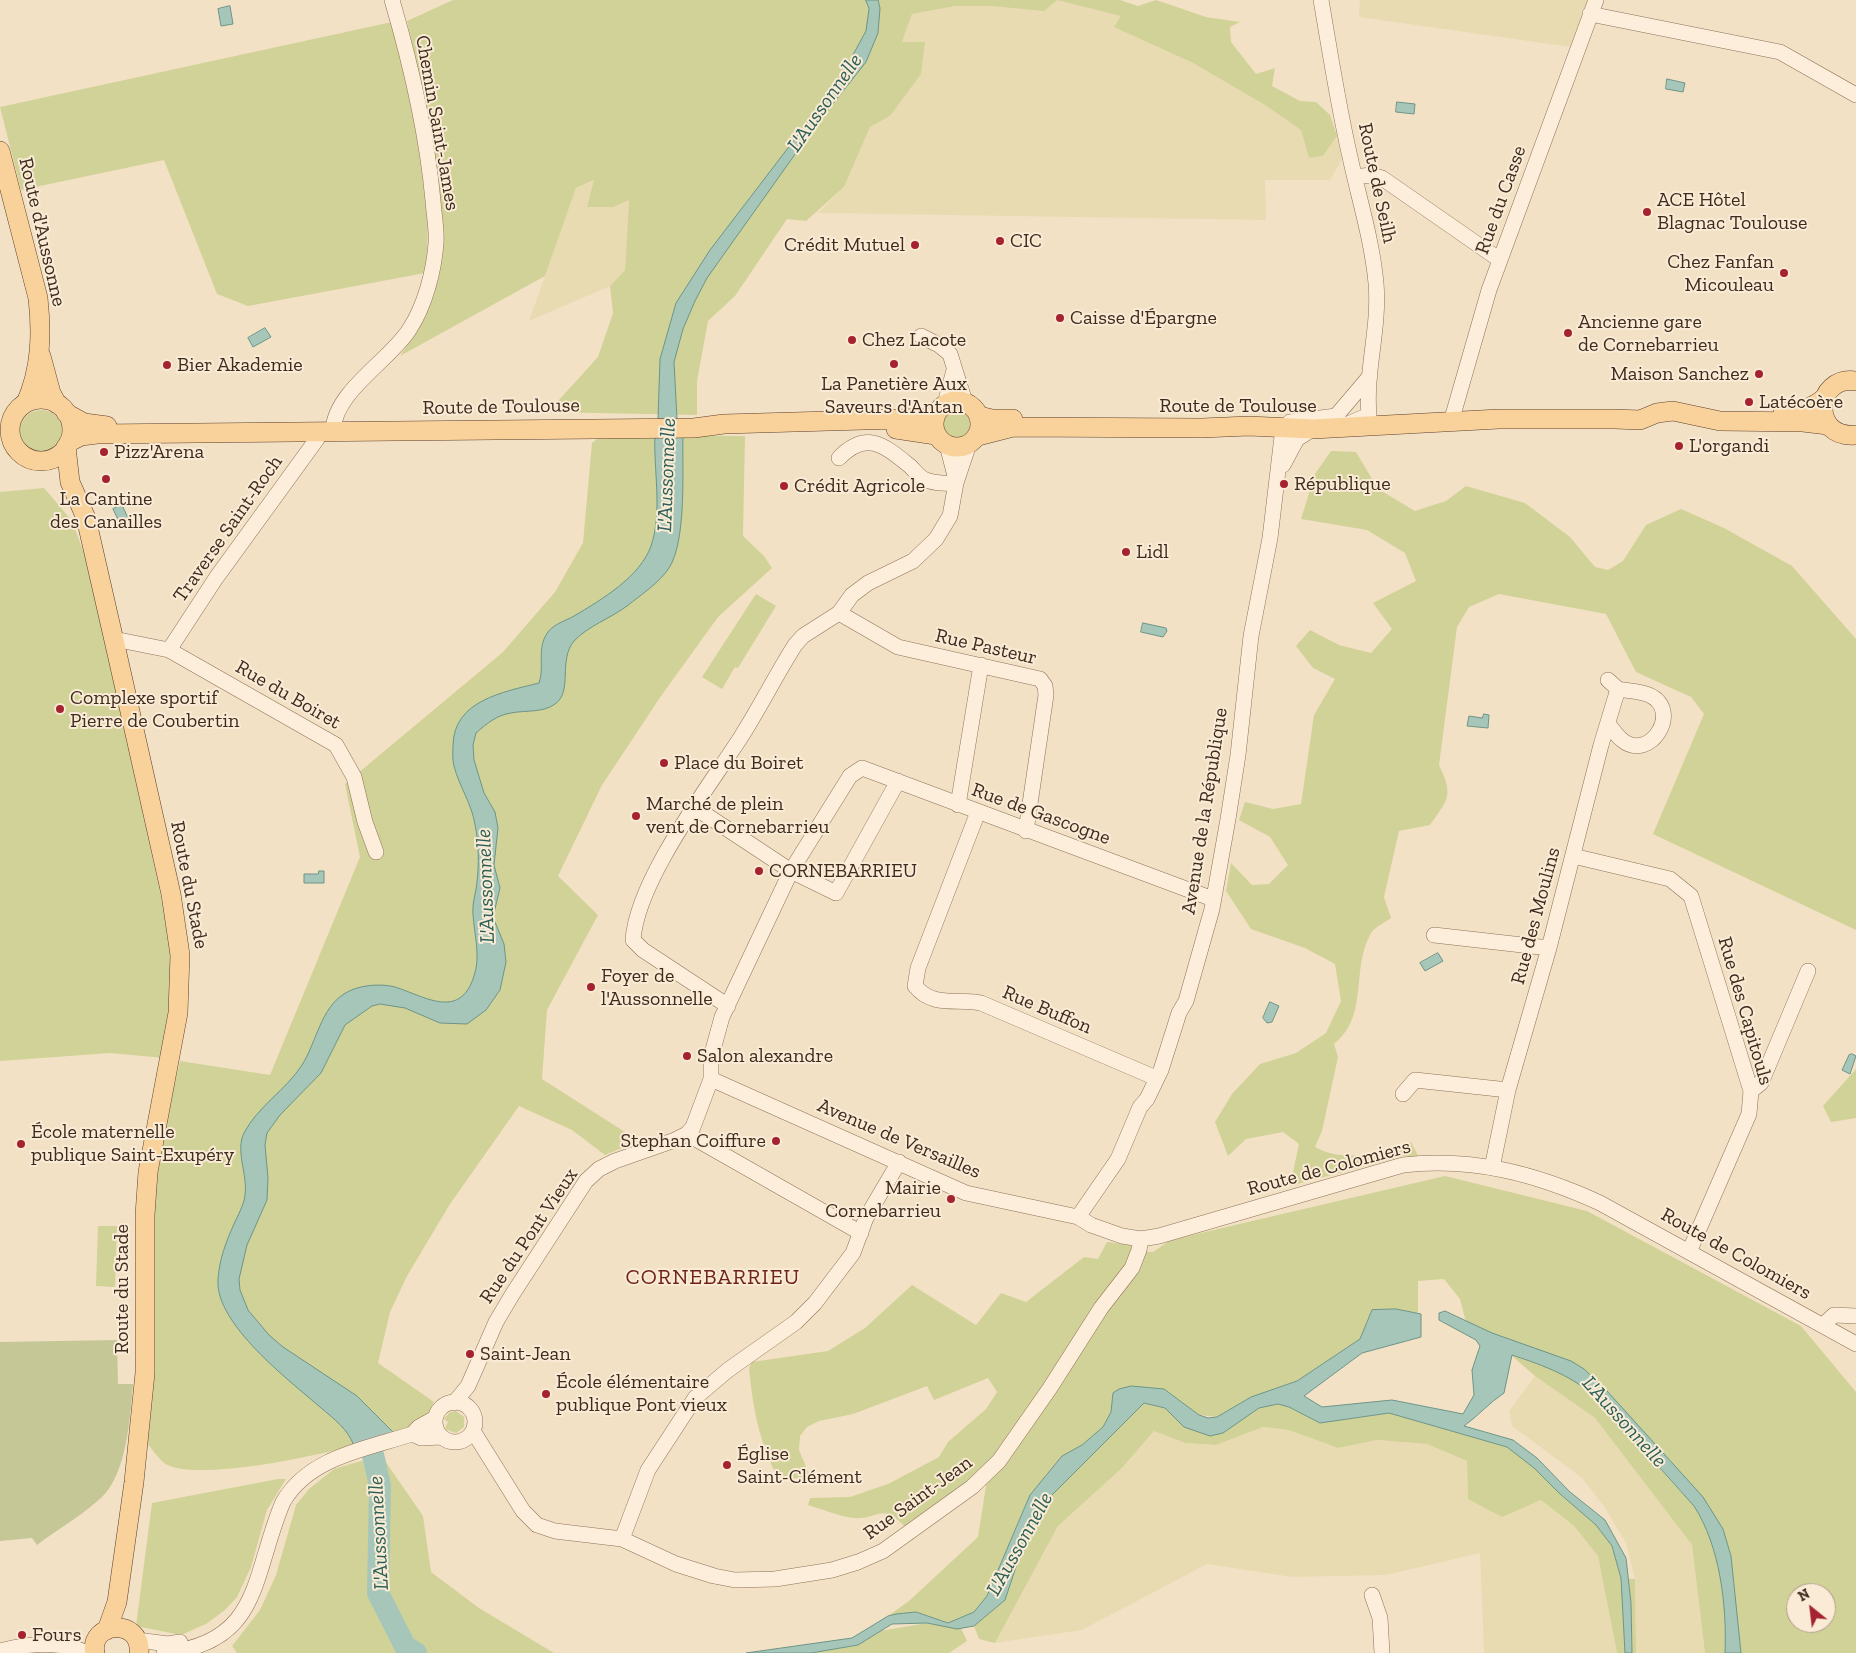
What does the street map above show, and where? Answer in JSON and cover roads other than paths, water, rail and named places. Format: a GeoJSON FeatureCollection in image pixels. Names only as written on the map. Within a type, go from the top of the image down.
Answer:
{"type":"FeatureCollection","features":[{"type":"Feature","properties":{"kind":"main road","name":"Route d'Aussonne"},"geometry":{"type":"LineString","coordinates":[[0,151],[38,298],[41,321],[40,352],[51,393],[62,408]]}},
{"type":"Feature","properties":{"kind":"main road","name":"Route d'Aussonne"},"geometry":{"type":"LineString","coordinates":[[14,413],[40,352]]}},
{"type":"Feature","properties":{"kind":"main road","name":"Route de Toulouse"},"geometry":{"type":"LineString","coordinates":[[1615,419],[1652,406],[1673,402],[1723,413],[1788,412],[1816,405],[1836,384],[1843,381],[1856,381]]}},
{"type":"Feature","properties":{"kind":"main road"},"geometry":{"type":"LineString","coordinates":[[1825,397],[1822,412],[1828,425]]}},
{"type":"Feature","properties":{"kind":"main road"},"geometry":{"type":"LineString","coordinates":[[39,399],[62,408],[71,427],[68,444],[54,458],[30,459],[8,446],[14,413],[39,399]]}},
{"type":"Feature","properties":{"kind":"main road"},"geometry":{"type":"LineString","coordinates":[[952,401],[965,402],[974,407],[979,416],[981,422],[974,440],[954,448],[941,426],[952,401]]}},
{"type":"Feature","properties":{"kind":"main road","name":"Route de Toulouse"},"geometry":{"type":"LineString","coordinates":[[62,408],[84,424],[97,426],[271,429],[299,432]]}},
{"type":"Feature","properties":{"kind":"main road","name":"Route de Toulouse"},"geometry":{"type":"LineString","coordinates":[[979,416],[1000,420],[1072,421],[1640,420],[1657,413],[1673,411],[1720,421],[1803,422],[1828,425],[1841,434],[1856,435]]}},
{"type":"Feature","properties":{"kind":"main road","name":"Route de Toulouse"},"geometry":{"type":"LineString","coordinates":[[974,440],[1013,427],[1136,429],[1249,426],[1313,429],[1334,422],[1369,415],[1452,415],[1499,419]]}},
{"type":"Feature","properties":{"kind":"main road","name":"Route de Toulouse"},"geometry":{"type":"LineString","coordinates":[[68,444],[80,436],[97,434],[640,428],[699,428],[745,431],[895,429],[941,426]]}},
{"type":"Feature","properties":{"kind":"main road","name":"Route du Stade"},"geometry":{"type":"LineString","coordinates":[[68,444],[70,482],[86,518],[170,894],[180,955],[178,1013],[148,1172],[145,1215],[145,1373],[134,1482],[117,1602],[92,1645]]}},
{"type":"Feature","properties":{"kind":"main road"},"geometry":{"type":"LineString","coordinates":[[38,460],[70,482]]}},
{"type":"Feature","properties":{"kind":"main road"},"geometry":{"type":"LineString","coordinates":[[117,1602],[136,1642]]}},
{"type":"Feature","properties":{"kind":"main road"},"geometry":{"type":"LineString","coordinates":[[92,1645],[118,1627],[136,1642]]}},
{"type":"Feature","properties":{"kind":"street","name":"Chemin Saint-James"},"geometry":{"type":"LineString","coordinates":[[326,431],[333,423],[341,405],[399,343],[410,328],[422,302],[434,263],[436,241],[430,174],[414,90],[392,0]]}},
{"type":"Feature","properties":{"kind":"street","name":"Route de Seilh"},"geometry":{"type":"LineString","coordinates":[[1321,0],[1355,177],[1369,232],[1376,284],[1376,327],[1367,396],[1369,415]]}},
{"type":"Feature","properties":{"kind":"street"},"geometry":{"type":"LineString","coordinates":[[1593,7],[1780,52],[1856,95]]}},
{"type":"Feature","properties":{"kind":"street","name":"Rue du Casse"},"geometry":{"type":"LineString","coordinates":[[1452,415],[1500,260],[1593,7]]}},
{"type":"Feature","properties":{"kind":"street"},"geometry":{"type":"LineString","coordinates":[[1355,177],[1371,175],[1382,178],[1500,260]]}},
{"type":"Feature","properties":{"kind":"street"},"geometry":{"type":"LineString","coordinates":[[921,336],[939,345],[950,354],[965,402]]}},
{"type":"Feature","properties":{"kind":"street"},"geometry":{"type":"LineString","coordinates":[[954,370],[941,426],[956,483]]}},
{"type":"Feature","properties":{"kind":"street"},"geometry":{"type":"LineString","coordinates":[[1283,428],[1290,422],[1334,422],[1370,376]]}},
{"type":"Feature","properties":{"kind":"street","name":"Avenue de la République"},"geometry":{"type":"LineString","coordinates":[[1078,1217],[1118,1159],[1140,1107],[1147,1099],[1156,1078],[1186,1001],[1214,898],[1238,755],[1251,636],[1270,538],[1283,428]]}},
{"type":"Feature","properties":{"kind":"street","name":"Avenue de la République"},"geometry":{"type":"LineString","coordinates":[[1279,473],[1297,439],[1313,429]]}},
{"type":"Feature","properties":{"kind":"street","name":"Traverse Saint-Roch"},"geometry":{"type":"LineString","coordinates":[[169,650],[216,578],[317,439],[326,431]]}},
{"type":"Feature","properties":{"kind":"street"},"geometry":{"type":"LineString","coordinates":[[728,1006],[643,950],[633,940],[634,925],[642,904],[659,868],[694,807],[742,735],[795,645],[803,636],[839,613],[852,595],[868,583],[913,561],[936,539],[950,516],[956,483],[974,440]]}},
{"type":"Feature","properties":{"kind":"street"},"geometry":{"type":"LineString","coordinates":[[839,458],[850,447],[872,442],[888,449],[925,480],[956,483]]}},
{"type":"Feature","properties":{"kind":"street","name":"Rue Pasteur"},"geometry":{"type":"LineString","coordinates":[[839,613],[898,648],[1040,679],[1045,686],[1046,695],[1026,830]]}},
{"type":"Feature","properties":{"kind":"street","name":"Rue du Boiret"},"geometry":{"type":"LineString","coordinates":[[114,640],[169,650],[336,745],[354,777],[365,822],[376,852]]}},
{"type":"Feature","properties":{"kind":"street"},"geometry":{"type":"LineString","coordinates":[[958,805],[981,666]]}},
{"type":"Feature","properties":{"kind":"street","name":"Rue des Moulins"},"geometry":{"type":"LineString","coordinates":[[1492,1168],[1508,1090],[1550,948],[1573,856],[1595,744],[1609,725],[1613,685],[1650,696],[1660,705],[1663,714],[1663,724],[1660,732],[1653,740],[1643,744],[1632,744],[1623,741],[1609,725]]}},
{"type":"Feature","properties":{"kind":"street","name":"Rue de Gascogne"},"geometry":{"type":"LineString","coordinates":[[791,871],[850,776],[862,768],[1214,898]]}},
{"type":"Feature","properties":{"kind":"street"},"geometry":{"type":"LineString","coordinates":[[694,807],[791,871],[836,893],[898,781]]}},
{"type":"Feature","properties":{"kind":"street","name":"Rue Buffon"},"geometry":{"type":"LineString","coordinates":[[978,812],[918,968],[914,980],[915,986],[928,998],[944,1003],[968,1001],[981,1003],[1156,1078]]}},
{"type":"Feature","properties":{"kind":"street","name":"Rue des Capitouls"},"geometry":{"type":"LineString","coordinates":[[1573,856],[1670,879],[1691,896],[1751,1091],[1749,1114],[1689,1252]]}},
{"type":"Feature","properties":{"kind":"street"},"geometry":{"type":"LineString","coordinates":[[791,871],[728,1006],[711,1057],[711,1079],[693,1127],[687,1134],[861,1233]]}},
{"type":"Feature","properties":{"kind":"street"},"geometry":{"type":"LineString","coordinates":[[1434,934],[1550,948]]}},
{"type":"Feature","properties":{"kind":"street"},"geometry":{"type":"LineString","coordinates":[[1751,1091],[1760,1084],[1808,971]]}},
{"type":"Feature","properties":{"kind":"street","name":"Avenue de Versailles"},"geometry":{"type":"LineString","coordinates":[[711,1079],[966,1193],[1078,1217]]}},
{"type":"Feature","properties":{"kind":"street"},"geometry":{"type":"LineString","coordinates":[[1403,1094],[1415,1080],[1508,1090]]}},
{"type":"Feature","properties":{"kind":"street","name":"Rue du Pont Vieux"},"geometry":{"type":"LineString","coordinates":[[454,1403],[468,1386],[497,1320],[586,1181],[599,1170],[615,1161],[687,1134]]}},
{"type":"Feature","properties":{"kind":"street"},"geometry":{"type":"LineString","coordinates":[[622,1539],[648,1470],[695,1398],[728,1370],[796,1322],[838,1275],[853,1253],[866,1218],[899,1162]]}},
{"type":"Feature","properties":{"kind":"street","name":"Route de Colomiers"},"geometry":{"type":"LineString","coordinates":[[1078,1217],[1106,1231],[1141,1239],[1159,1236],[1403,1165],[1436,1162],[1525,1173],[1568,1188],[1600,1203],[1856,1344]]}},
{"type":"Feature","properties":{"kind":"street","name":"Rue Saint-Jean"},"geometry":{"type":"LineString","coordinates":[[473,1431],[522,1511],[537,1525],[555,1531],[622,1539],[676,1564],[714,1576],[735,1580],[775,1579],[832,1570],[858,1562],[883,1551],[972,1487],[999,1462],[1050,1388],[1101,1308],[1132,1268],[1141,1239]]}},
{"type":"Feature","properties":{"kind":"street"},"geometry":{"type":"LineString","coordinates":[[1823,1325],[1834,1316],[1856,1316]]}},
{"type":"Feature","properties":{"kind":"street","name":"Rue du Pont Vieux"},"geometry":{"type":"LineString","coordinates":[[468,1386],[470,1409]]}},
{"type":"Feature","properties":{"kind":"street"},"geometry":{"type":"LineString","coordinates":[[412,1434],[421,1438],[442,1437],[452,1442],[459,1442],[473,1431],[474,1416],[470,1409],[462,1404],[454,1403],[442,1407],[436,1418],[435,1425],[442,1437]]}},
{"type":"Feature","properties":{"kind":"street"},"geometry":{"type":"LineString","coordinates":[[164,1653],[188,1651],[210,1643],[227,1630],[248,1604],[263,1565],[277,1517],[289,1492],[314,1468],[412,1434],[419,1427],[436,1418]]}},
{"type":"Feature","properties":{"kind":"street"},"geometry":{"type":"LineString","coordinates":[[1372,1595],[1380,1618],[1382,1653]]}},
{"type":"Feature","properties":{"kind":"street"},"geometry":{"type":"LineString","coordinates":[[136,1642],[168,1644],[189,1641],[235,1620]]}},
{"type":"Feature","properties":{"kind":"street"},"geometry":{"type":"LineString","coordinates":[[8,1650],[33,1645],[92,1645]]}},
{"type":"Feature","properties":{"kind":"water"},"geometry":{"type":"Polygon","coordinates":[[[866,0],[878,0],[880,8],[878,33],[866,62],[813,129],[707,278],[683,329],[674,362],[677,419],[658,419],[660,359],[676,303],[710,250],[817,110],[848,64],[866,31],[869,9],[866,0]]]}},
{"type":"Feature","properties":{"kind":"water"},"geometry":{"type":"Polygon","coordinates":[[[230,6],[233,24],[221,26],[218,9],[230,6]]]}},
{"type":"Feature","properties":{"kind":"water"},"geometry":{"type":"Polygon","coordinates":[[[1667,79],[1685,83],[1683,92],[1666,89],[1667,79]]]}},
{"type":"Feature","properties":{"kind":"water"},"geometry":{"type":"Polygon","coordinates":[[[1397,102],[1415,104],[1414,114],[1396,112],[1397,102]]]}},
{"type":"Feature","properties":{"kind":"water"},"geometry":{"type":"Polygon","coordinates":[[[265,328],[271,337],[253,347],[248,338],[265,328]]]}},
{"type":"Feature","properties":{"kind":"water"},"geometry":{"type":"Polygon","coordinates":[[[655,432],[683,433],[681,522],[675,556],[669,568],[655,583],[627,606],[586,631],[574,641],[567,657],[563,692],[555,704],[545,709],[506,714],[488,723],[476,733],[473,745],[474,760],[484,793],[495,812],[498,828],[494,865],[500,888],[493,917],[504,944],[506,962],[500,990],[486,1010],[467,1024],[440,1023],[405,1008],[380,1004],[372,1006],[345,1025],[321,1073],[280,1115],[267,1133],[265,1145],[268,1178],[267,1200],[247,1245],[239,1279],[240,1290],[248,1310],[269,1335],[283,1347],[357,1396],[394,1433],[354,1446],[348,1434],[340,1425],[274,1367],[241,1333],[228,1315],[220,1297],[218,1280],[221,1258],[245,1195],[245,1179],[241,1155],[244,1133],[257,1114],[302,1065],[324,1017],[336,1000],[344,994],[362,987],[383,985],[395,987],[440,1002],[450,1002],[460,998],[468,990],[474,976],[477,961],[473,910],[478,875],[478,846],[473,817],[453,763],[453,745],[456,730],[462,718],[471,708],[483,700],[539,683],[541,677],[542,644],[550,629],[585,610],[619,587],[646,557],[655,533],[657,504],[655,432]]]}},
{"type":"Feature","properties":{"kind":"water"},"geometry":{"type":"Polygon","coordinates":[[[122,505],[129,520],[120,524],[113,509],[122,505]]]}},
{"type":"Feature","properties":{"kind":"water"},"geometry":{"type":"Polygon","coordinates":[[[1143,623],[1166,628],[1167,631],[1163,637],[1141,632],[1143,623]]]}},
{"type":"Feature","properties":{"kind":"water"},"geometry":{"type":"Polygon","coordinates":[[[1484,714],[1489,715],[1488,728],[1467,726],[1469,716],[1482,718],[1484,714]]]}},
{"type":"Feature","properties":{"kind":"water"},"geometry":{"type":"Polygon","coordinates":[[[319,871],[324,871],[324,883],[304,883],[304,874],[318,874],[319,871]]]}},
{"type":"Feature","properties":{"kind":"water"},"geometry":{"type":"Polygon","coordinates":[[[1438,953],[1443,961],[1425,971],[1420,963],[1438,953]]]}},
{"type":"Feature","properties":{"kind":"water"},"geometry":{"type":"Polygon","coordinates":[[[1270,1002],[1279,1006],[1272,1022],[1267,1023],[1263,1018],[1270,1002]]]}},
{"type":"Feature","properties":{"kind":"water"},"geometry":{"type":"Polygon","coordinates":[[[1849,1055],[1856,1056],[1850,1074],[1842,1070],[1849,1055]]]}},
{"type":"Feature","properties":{"kind":"water"},"geometry":{"type":"Polygon","coordinates":[[[1396,1309],[1421,1314],[1421,1337],[1362,1353],[1304,1396],[1322,1407],[1392,1400],[1463,1414],[1474,1395],[1472,1370],[1480,1346],[1476,1340],[1439,1320],[1439,1313],[1445,1311],[1492,1333],[1571,1361],[1584,1369],[1607,1391],[1703,1497],[1723,1529],[1731,1556],[1741,1653],[1725,1653],[1725,1616],[1716,1558],[1703,1522],[1694,1506],[1599,1400],[1569,1378],[1536,1363],[1512,1355],[1504,1393],[1464,1426],[1513,1440],[1537,1458],[1570,1492],[1605,1520],[1626,1558],[1631,1603],[1632,1653],[1625,1653],[1621,1578],[1612,1546],[1596,1525],[1534,1468],[1507,1447],[1389,1413],[1320,1423],[1289,1407],[1278,1404],[1259,1408],[1223,1433],[1210,1436],[1184,1427],[1165,1408],[1144,1403],[1046,1501],[1026,1537],[1005,1600],[974,1626],[957,1629],[927,1623],[892,1624],[858,1645],[811,1653],[746,1653],[852,1638],[888,1616],[896,1614],[916,1612],[948,1623],[974,1612],[987,1596],[1030,1495],[1062,1456],[1082,1445],[1103,1427],[1111,1412],[1113,1393],[1119,1389],[1131,1386],[1164,1389],[1199,1415],[1208,1418],[1217,1417],[1251,1397],[1297,1381],[1360,1339],[1372,1310],[1396,1309]]]}},
{"type":"Feature","properties":{"kind":"waterway","name":"L'Aussonnelle"},"geometry":{"type":"LineString","coordinates":[[364,1425],[367,1428],[380,1486],[378,1593],[405,1646],[416,1653]]}},
{"type":"Feature","properties":{"kind":"place","name":"ACE Hôtel Blagnac Toulouse"},"geometry":{"type":"Point","coordinates":[1647,212]}},
{"type":"Feature","properties":{"kind":"place","name":"CIC"},"geometry":{"type":"Point","coordinates":[1000,241]}},
{"type":"Feature","properties":{"kind":"place","name":"Crédit Mutuel"},"geometry":{"type":"Point","coordinates":[915,245]}},
{"type":"Feature","properties":{"kind":"place","name":"Chez Fanfan Micouleau"},"geometry":{"type":"Point","coordinates":[1784,273]}},
{"type":"Feature","properties":{"kind":"place","name":"Caisse d'Épargne"},"geometry":{"type":"Point","coordinates":[1060,318]}},
{"type":"Feature","properties":{"kind":"place","name":"Ancienne gare de Cornebarrieu"},"geometry":{"type":"Point","coordinates":[1568,333]}},
{"type":"Feature","properties":{"kind":"place","name":"Chez Lacote"},"geometry":{"type":"Point","coordinates":[852,340]}},
{"type":"Feature","properties":{"kind":"place","name":"La Panetière Aux Saveurs d'Antan"},"geometry":{"type":"Point","coordinates":[894,364]}},
{"type":"Feature","properties":{"kind":"place","name":"Bier Akademie"},"geometry":{"type":"Point","coordinates":[167,365]}},
{"type":"Feature","properties":{"kind":"place","name":"Maison Sanchez"},"geometry":{"type":"Point","coordinates":[1759,374]}},
{"type":"Feature","properties":{"kind":"place","name":"Latécoère"},"geometry":{"type":"Point","coordinates":[1749,402]}},
{"type":"Feature","properties":{"kind":"place","name":"L'organdi"},"geometry":{"type":"Point","coordinates":[1679,446]}},
{"type":"Feature","properties":{"kind":"place","name":"Pizz'Arena"},"geometry":{"type":"Point","coordinates":[104,452]}},
{"type":"Feature","properties":{"kind":"place","name":"La Cantine des Canailles"},"geometry":{"type":"Point","coordinates":[106,479]}},
{"type":"Feature","properties":{"kind":"place","name":"République"},"geometry":{"type":"Point","coordinates":[1284,484]}},
{"type":"Feature","properties":{"kind":"place","name":"Crédit Agricole"},"geometry":{"type":"Point","coordinates":[784,486]}},
{"type":"Feature","properties":{"kind":"place","name":"Lidl"},"geometry":{"type":"Point","coordinates":[1126,552]}},
{"type":"Feature","properties":{"kind":"place","name":"Complexe sportif Pierre de Coubertin"},"geometry":{"type":"Point","coordinates":[60,709]}},
{"type":"Feature","properties":{"kind":"place","name":"Place du Boiret"},"geometry":{"type":"Point","coordinates":[664,763]}},
{"type":"Feature","properties":{"kind":"place","name":"Marché de plein vent de Cornebarrieu"},"geometry":{"type":"Point","coordinates":[636,816]}},
{"type":"Feature","properties":{"kind":"place","name":"CORNEBARRIEU"},"geometry":{"type":"Point","coordinates":[759,871]}},
{"type":"Feature","properties":{"kind":"place","name":"Foyer de l'Aussonnelle"},"geometry":{"type":"Point","coordinates":[591,987]}},
{"type":"Feature","properties":{"kind":"place","name":"Salon alexandre"},"geometry":{"type":"Point","coordinates":[687,1056]}},
{"type":"Feature","properties":{"kind":"place","name":"Stephan Coiffure"},"geometry":{"type":"Point","coordinates":[776,1141]}},
{"type":"Feature","properties":{"kind":"place","name":"École maternelle publique Saint-Exupéry"},"geometry":{"type":"Point","coordinates":[21,1144]}},
{"type":"Feature","properties":{"kind":"place","name":"Mairie Cornebarrieu"},"geometry":{"type":"Point","coordinates":[951,1199]}},
{"type":"Feature","properties":{"kind":"place","name":"Saint-Jean"},"geometry":{"type":"Point","coordinates":[470,1354]}},
{"type":"Feature","properties":{"kind":"place","name":"École élémentaire publique Pont vieux"},"geometry":{"type":"Point","coordinates":[546,1394]}},
{"type":"Feature","properties":{"kind":"place","name":"Église Saint-Clément"},"geometry":{"type":"Point","coordinates":[727,1465]}},
{"type":"Feature","properties":{"kind":"place","name":"Fours"},"geometry":{"type":"Point","coordinates":[22,1635]}},
{"type":"Feature","properties":{"kind":"district","name":"CORNEBARRIEU"},"geometry":{"type":"Point","coordinates":[713,1278]}}]}
